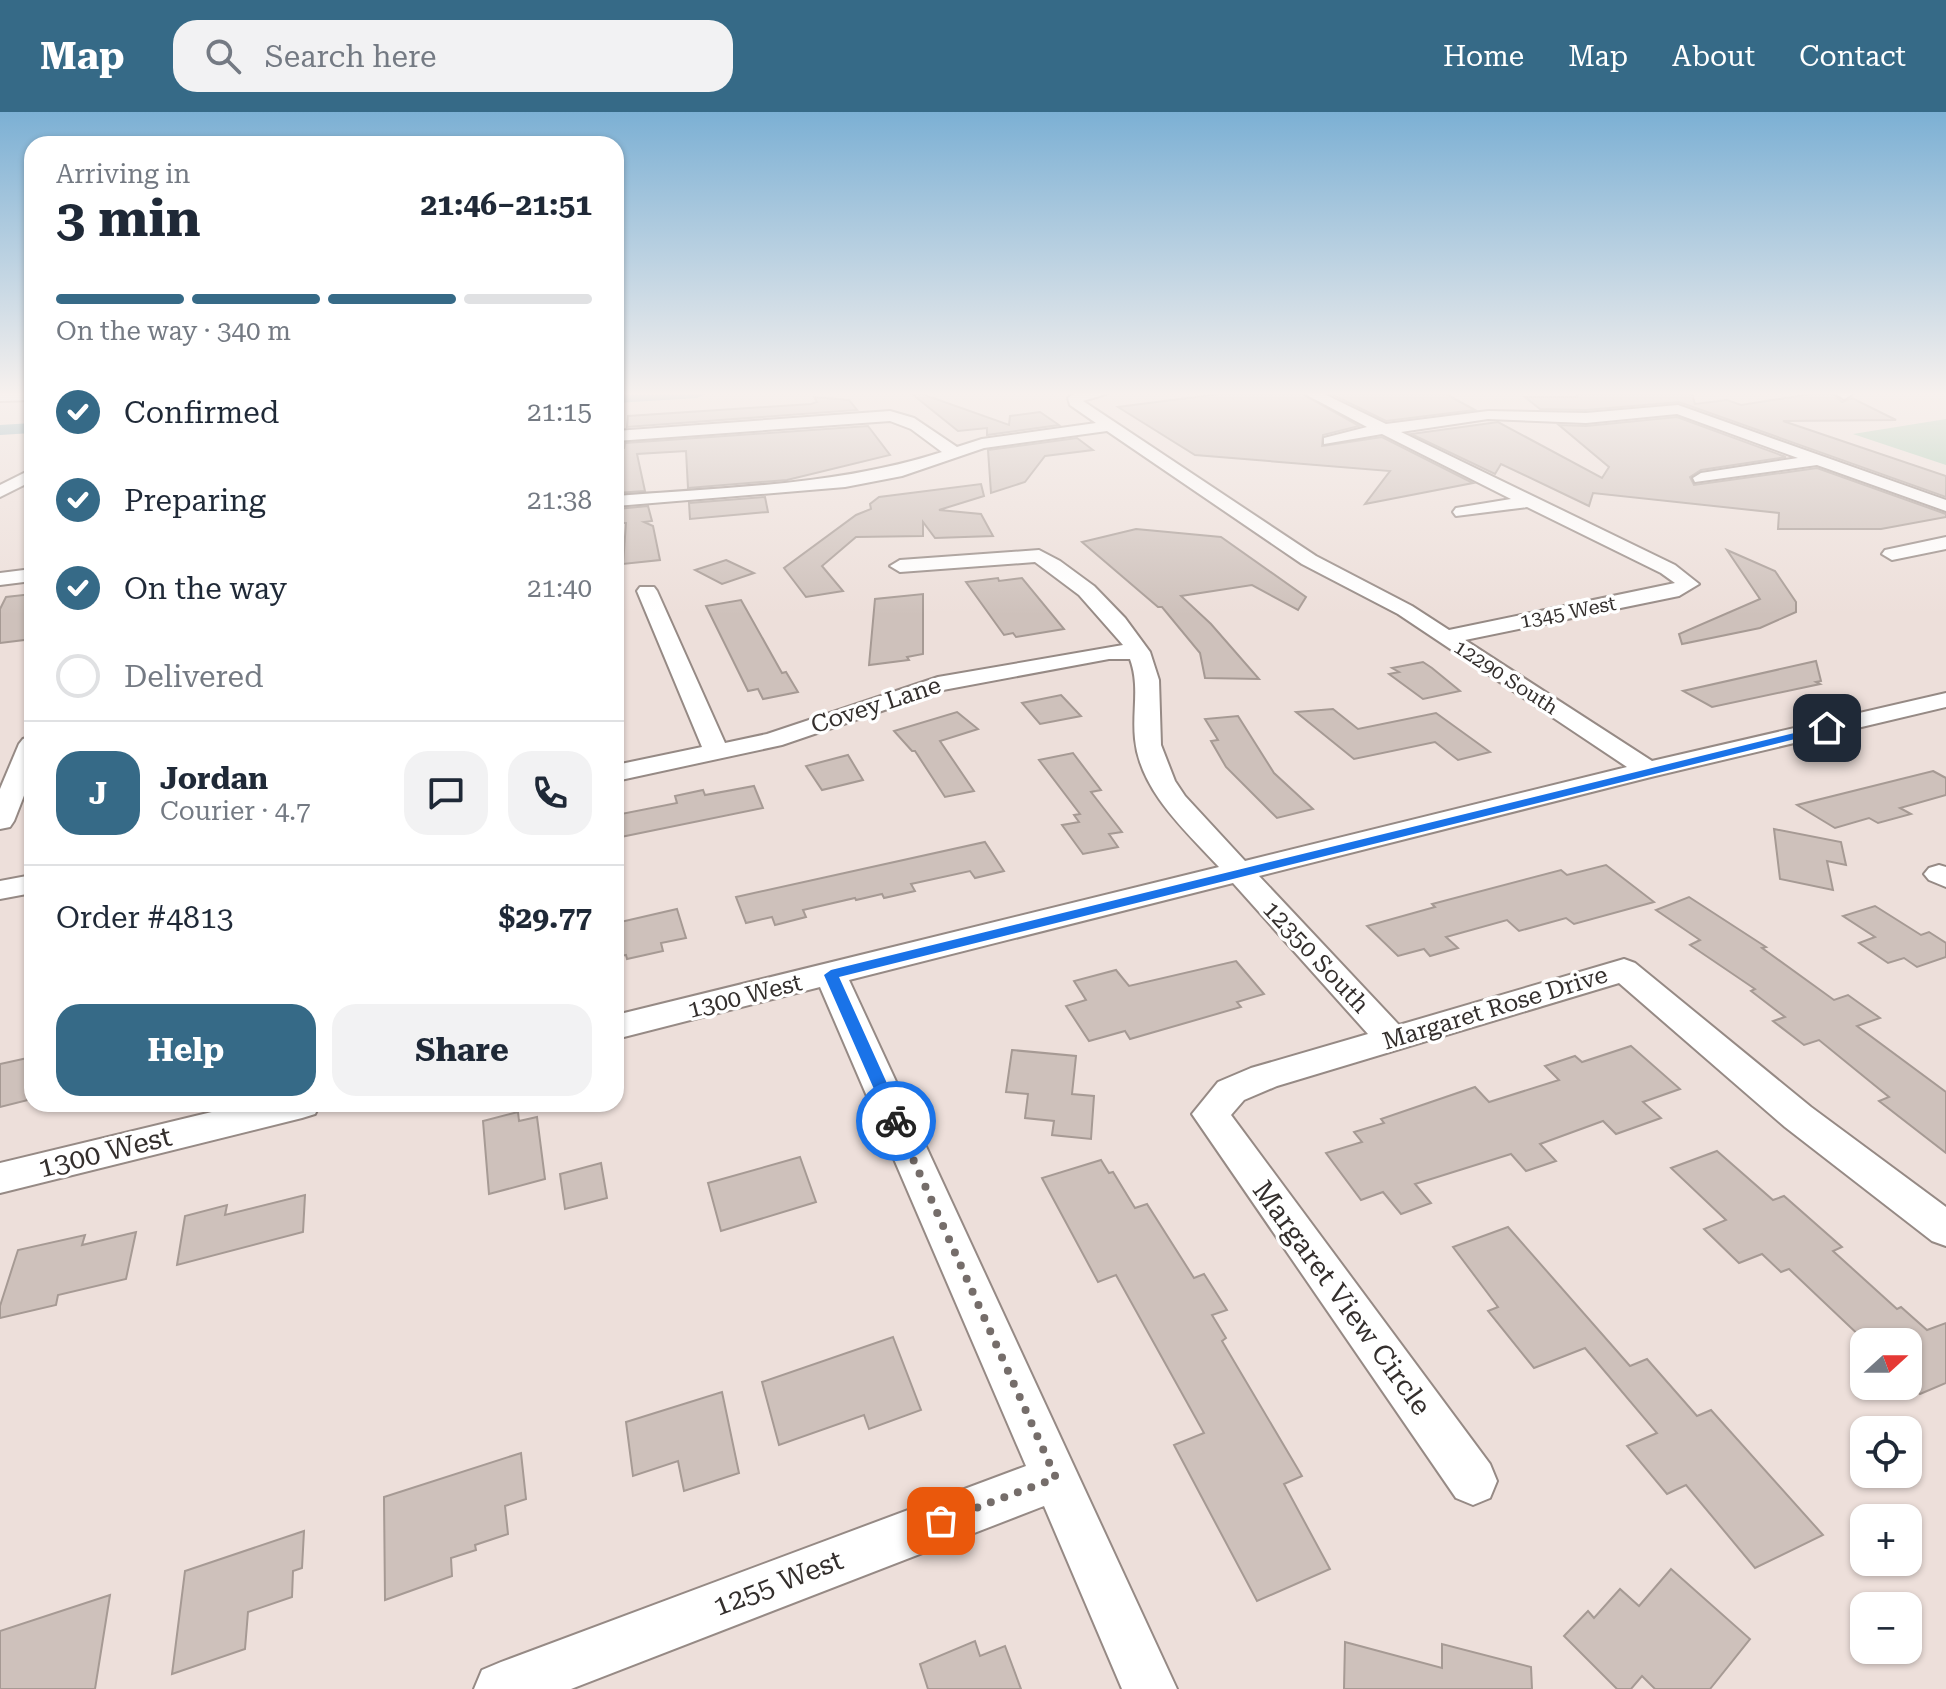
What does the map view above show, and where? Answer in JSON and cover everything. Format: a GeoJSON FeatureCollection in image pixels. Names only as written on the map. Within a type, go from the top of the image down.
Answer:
{"type":"FeatureCollection","features":[{"type":"Feature","properties":{"kind":"street"},"geometry":{"type":"LineString","coordinates":[[624,500],[845,482],[907,468]]}},
{"type":"Feature","properties":{"kind":"street"},"geometry":{"type":"LineString","coordinates":[[926,468],[937,471]]}},
{"type":"Feature","properties":{"kind":"street","name":"12290 South"},"geometry":{"type":"LineString","coordinates":[[1171,468],[1309,560],[1362,587],[1445,637],[1648,770]]}},
{"type":"Feature","properties":{"kind":"street"},"geometry":{"type":"LineString","coordinates":[[1461,468],[1529,501]]}},
{"type":"Feature","properties":{"kind":"street"},"geometry":{"type":"LineString","coordinates":[[1701,478],[1765,468]]}},
{"type":"Feature","properties":{"kind":"street"},"geometry":{"type":"LineString","coordinates":[[1841,468],[1946,506]]}},
{"type":"Feature","properties":{"kind":"street"},"geometry":{"type":"LineString","coordinates":[[0,492],[24,478]]}},
{"type":"Feature","properties":{"kind":"street"},"geometry":{"type":"LineString","coordinates":[[1462,512],[1529,501]]}},
{"type":"Feature","properties":{"kind":"street","name":"1345 West"},"geometry":{"type":"LineString","coordinates":[[1445,637],[1672,592],[1689,584],[1668,569],[1529,501]]}},
{"type":"Feature","properties":{"kind":"street"},"geometry":{"type":"LineString","coordinates":[[1892,554],[1946,543]]}},
{"type":"Feature","properties":{"kind":"street"},"geometry":{"type":"LineString","coordinates":[[900,566],[1039,556],[1059,568],[1122,626],[1139,652]]}},
{"type":"Feature","properties":{"kind":"street"},"geometry":{"type":"LineString","coordinates":[[0,579],[24,576]]}},
{"type":"Feature","properties":{"kind":"street"},"geometry":{"type":"LineString","coordinates":[[647,591],[717,754]]}},
{"type":"Feature","properties":{"kind":"street","name":"Covey Lane"},"geometry":{"type":"LineString","coordinates":[[624,771],[773,740],[938,684],[1109,652],[1139,652]]}},
{"type":"Feature","properties":{"kind":"street","name":"12350 South"},"geometry":{"type":"LineString","coordinates":[[1139,652],[1146,673],[1147,744],[1156,771],[1174,801],[1392,1039]]}},
{"type":"Feature","properties":{"kind":"street","name":"1300 West"},"geometry":{"type":"LineString","coordinates":[[624,1025],[1648,770],[1946,700]]}},
{"type":"Feature","properties":{"kind":"street"},"geometry":{"type":"LineString","coordinates":[[0,821],[24,763]]}},
{"type":"Feature","properties":{"kind":"street"},"geometry":{"type":"LineString","coordinates":[[0,890],[24,886]]}},
{"type":"Feature","properties":{"kind":"street","name":"Margaret Rose Drive"},"geometry":{"type":"LineString","coordinates":[[1210,1114],[1231,1091],[1242,1086],[1624,970],[1798,1117],[1946,1229]]}},
{"type":"Feature","properties":{"kind":"street"},"geometry":{"type":"LineString","coordinates":[[831,975],[1150,1689]]}},
{"type":"Feature","properties":{"kind":"street","name":"1300 West"},"geometry":{"type":"LineString","coordinates":[[0,1178],[269,1112]]}},
{"type":"Feature","properties":{"kind":"street","name":"Margaret View Circle"},"geometry":{"type":"LineString","coordinates":[[1210,1114],[1473,1481]]}},
{"type":"Feature","properties":{"kind":"street","name":"1255 West"},"geometry":{"type":"LineString","coordinates":[[501,1689],[1056,1478]]}},
{"type":"Feature","properties":{"kind":"building"},"geometry":{"type":"Polygon","coordinates":[[[624,468],[640,468],[645,491],[624,492],[624,468]]]}},
{"type":"Feature","properties":{"kind":"building"},"geometry":{"type":"Polygon","coordinates":[[[687,468],[838,468],[787,480],[688,488],[687,468]]]}},
{"type":"Feature","properties":{"kind":"building"},"geometry":{"type":"Polygon","coordinates":[[[989,468],[1036,468],[1025,482],[991,493],[989,468]]]}},
{"type":"Feature","properties":{"kind":"building"},"geometry":{"type":"Polygon","coordinates":[[[1348,468],[1443,468],[1473,483],[1365,504],[1390,471],[1348,468]]]}},
{"type":"Feature","properties":{"kind":"building"},"geometry":{"type":"Polygon","coordinates":[[[1482,468],[1499,468],[1495,474],[1482,468]]]}},
{"type":"Feature","properties":{"kind":"building"},"geometry":{"type":"Polygon","coordinates":[[[1509,468],[1583,468],[1602,478],[1609,468],[1717,468],[1701,470],[1690,477],[1694,485],[1817,468],[1946,514],[1946,517],[1881,529],[1778,529],[1779,513],[1593,493],[1589,506],[1509,468]]]}},
{"type":"Feature","properties":{"kind":"building"},"geometry":{"type":"Polygon","coordinates":[[[1863,468],[1921,468],[1946,476],[1946,497],[1863,468]]]}},
{"type":"Feature","properties":{"kind":"building"},"geometry":{"type":"Polygon","coordinates":[[[981,484],[984,496],[939,510],[981,514],[993,536],[935,538],[923,522],[923,536],[856,537],[822,566],[843,591],[806,597],[784,568],[856,515],[871,509],[870,504],[879,497],[981,484]]]}},
{"type":"Feature","properties":{"kind":"building"},"geometry":{"type":"Polygon","coordinates":[[[765,497],[768,512],[690,519],[689,503],[765,497]]]}},
{"type":"Feature","properties":{"kind":"building"},"geometry":{"type":"Polygon","coordinates":[[[648,506],[652,521],[644,522],[653,526],[660,560],[624,564],[624,508],[648,506]]]}},
{"type":"Feature","properties":{"kind":"building"},"geometry":{"type":"Polygon","coordinates":[[[1136,529],[1221,537],[1306,597],[1298,610],[1252,585],[1181,596],[1211,624],[1259,679],[1205,678],[1200,653],[1162,607],[1158,607],[1082,542],[1136,529]]]}},
{"type":"Feature","properties":{"kind":"building"},"geometry":{"type":"Polygon","coordinates":[[[1727,550],[1775,571],[1796,602],[1796,612],[1760,628],[1682,644],[1679,634],[1760,599],[1727,550]]]}},
{"type":"Feature","properties":{"kind":"building"},"geometry":{"type":"Polygon","coordinates":[[[726,560],[754,573],[722,584],[695,570],[726,560]]]}},
{"type":"Feature","properties":{"kind":"building"},"geometry":{"type":"Polygon","coordinates":[[[998,578],[999,581],[1022,578],[1064,629],[1016,637],[1013,633],[1004,635],[966,582],[998,578]]]}},
{"type":"Feature","properties":{"kind":"building"},"geometry":{"type":"Polygon","coordinates":[[[923,594],[923,654],[907,657],[909,660],[869,665],[875,599],[923,594]]]}},
{"type":"Feature","properties":{"kind":"building"},"geometry":{"type":"Polygon","coordinates":[[[24,595],[24,640],[0,643],[0,609],[6,597],[24,595]]]}},
{"type":"Feature","properties":{"kind":"building"},"geometry":{"type":"Polygon","coordinates":[[[741,600],[782,673],[786,672],[798,692],[763,699],[758,689],[748,691],[706,606],[741,600]]]}},
{"type":"Feature","properties":{"kind":"building"},"geometry":{"type":"Polygon","coordinates":[[[1816,661],[1821,681],[1816,682],[1820,684],[1712,707],[1683,691],[1816,661]]]}},
{"type":"Feature","properties":{"kind":"building"},"geometry":{"type":"Polygon","coordinates":[[[1423,662],[1460,691],[1423,699],[1389,674],[1399,672],[1392,668],[1423,662]]]}},
{"type":"Feature","properties":{"kind":"building"},"geometry":{"type":"Polygon","coordinates":[[[1061,695],[1081,716],[1040,724],[1022,703],[1061,695]]]}},
{"type":"Feature","properties":{"kind":"building"},"geometry":{"type":"Polygon","coordinates":[[[1333,709],[1358,729],[1436,713],[1490,752],[1458,760],[1435,742],[1354,759],[1296,712],[1333,709]]]}},
{"type":"Feature","properties":{"kind":"building"},"geometry":{"type":"Polygon","coordinates":[[[957,712],[978,729],[940,741],[974,791],[945,797],[915,751],[894,731],[957,712]]]}},
{"type":"Feature","properties":{"kind":"building"},"geometry":{"type":"Polygon","coordinates":[[[1238,716],[1274,773],[1313,809],[1277,818],[1226,767],[1211,741],[1218,740],[1205,719],[1238,716]]]}},
{"type":"Feature","properties":{"kind":"building"},"geometry":{"type":"Polygon","coordinates":[[[1073,753],[1101,790],[1091,792],[1122,832],[1109,834],[1118,847],[1083,854],[1062,825],[1079,822],[1074,815],[1080,814],[1039,760],[1073,753]]]}},
{"type":"Feature","properties":{"kind":"building"},"geometry":{"type":"Polygon","coordinates":[[[848,755],[863,780],[822,790],[806,766],[848,755]]]}},
{"type":"Feature","properties":{"kind":"building"},"geometry":{"type":"Polygon","coordinates":[[[1933,771],[1946,778],[1946,795],[1900,808],[1911,814],[1878,823],[1869,818],[1835,828],[1797,805],[1933,771]]]}},
{"type":"Feature","properties":{"kind":"building"},"geometry":{"type":"Polygon","coordinates":[[[754,786],[763,808],[624,836],[624,813],[677,803],[675,796],[703,790],[705,795],[754,786]]]}},
{"type":"Feature","properties":{"kind":"building"},"geometry":{"type":"Polygon","coordinates":[[[1774,829],[1841,842],[1846,865],[1827,861],[1833,890],[1780,879],[1774,829]]]}},
{"type":"Feature","properties":{"kind":"building"},"geometry":{"type":"Polygon","coordinates":[[[985,842],[1004,871],[975,878],[970,871],[911,884],[915,891],[884,898],[882,894],[855,898],[803,910],[806,917],[775,925],[772,917],[746,923],[736,897],[985,842]]]}},
{"type":"Feature","properties":{"kind":"building"},"geometry":{"type":"Polygon","coordinates":[[[1606,865],[1654,902],[1574,924],[1566,918],[1519,931],[1507,920],[1446,937],[1458,948],[1430,956],[1424,949],[1398,956],[1367,926],[1435,907],[1432,904],[1561,870],[1567,875],[1606,865]]]}},
{"type":"Feature","properties":{"kind":"building"},"geometry":{"type":"Polygon","coordinates":[[[1689,897],[1766,947],[1762,948],[1834,1000],[1848,995],[1880,1018],[1857,1026],[1946,1092],[1946,1153],[1879,1101],[1889,1097],[1819,1040],[1804,1045],[1773,1021],[1785,1017],[1751,991],[1755,989],[1690,945],[1700,940],[1656,910],[1689,897]]]}},
{"type":"Feature","properties":{"kind":"building"},"geometry":{"type":"Polygon","coordinates":[[[1875,906],[1921,935],[1929,932],[1946,943],[1946,957],[1917,967],[1904,958],[1888,963],[1859,943],[1875,937],[1843,916],[1875,906]]]}},
{"type":"Feature","properties":{"kind":"building"},"geometry":{"type":"Polygon","coordinates":[[[677,909],[686,938],[661,943],[663,951],[627,959],[624,955],[624,921],[677,909]]]}},
{"type":"Feature","properties":{"kind":"building"},"geometry":{"type":"Polygon","coordinates":[[[1236,961],[1264,994],[1237,1002],[1241,1007],[1130,1039],[1125,1031],[1089,1041],[1066,1006],[1086,1000],[1074,981],[1116,970],[1129,986],[1236,961]]]}},
{"type":"Feature","properties":{"kind":"building"},"geometry":{"type":"Polygon","coordinates":[[[1631,1046],[1680,1089],[1643,1102],[1661,1118],[1616,1134],[1603,1121],[1540,1144],[1556,1161],[1526,1171],[1511,1154],[1415,1184],[1431,1203],[1401,1214],[1383,1192],[1361,1200],[1326,1153],[1362,1142],[1354,1132],[1384,1123],[1381,1119],[1475,1087],[1489,1102],[1559,1080],[1545,1066],[1575,1056],[1582,1062],[1631,1046]]]}},
{"type":"Feature","properties":{"kind":"building"},"geometry":{"type":"Polygon","coordinates":[[[1012,1050],[1076,1056],[1072,1094],[1094,1096],[1091,1139],[1052,1135],[1054,1121],[1025,1118],[1028,1094],[1006,1092],[1012,1050]]]}},
{"type":"Feature","properties":{"kind":"building"},"geometry":{"type":"Polygon","coordinates":[[[24,1059],[24,1101],[0,1107],[0,1064],[24,1059]]]}},
{"type":"Feature","properties":{"kind":"building"},"geometry":{"type":"Polygon","coordinates":[[[518,1112],[519,1121],[537,1117],[545,1179],[489,1194],[483,1121],[518,1112]]]}},
{"type":"Feature","properties":{"kind":"building"},"geometry":{"type":"Polygon","coordinates":[[[1717,1151],[1773,1200],[1784,1196],[1842,1247],[1833,1251],[1897,1309],[1901,1307],[1927,1330],[1946,1323],[1946,1383],[1922,1393],[1922,1328],[1851,1328],[1789,1269],[1781,1272],[1762,1254],[1739,1263],[1704,1229],[1726,1220],[1671,1168],[1717,1151]]]}},
{"type":"Feature","properties":{"kind":"building"},"geometry":{"type":"Polygon","coordinates":[[[800,1157],[816,1202],[721,1231],[708,1183],[800,1157]]]}},
{"type":"Feature","properties":{"kind":"building"},"geometry":{"type":"Polygon","coordinates":[[[1101,1160],[1109,1173],[1113,1172],[1135,1208],[1147,1204],[1194,1278],[1204,1274],[1227,1310],[1212,1315],[1226,1338],[1222,1341],[1302,1476],[1284,1484],[1330,1569],[1257,1601],[1174,1445],[1204,1433],[1116,1275],[1098,1282],[1042,1178],[1101,1160]]]}},
{"type":"Feature","properties":{"kind":"building"},"geometry":{"type":"Polygon","coordinates":[[[601,1163],[607,1198],[565,1209],[560,1174],[601,1163]]]}},
{"type":"Feature","properties":{"kind":"building"},"geometry":{"type":"Polygon","coordinates":[[[305,1195],[303,1232],[177,1265],[185,1216],[227,1205],[225,1215],[305,1195]]]}},
{"type":"Feature","properties":{"kind":"building"},"geometry":{"type":"Polygon","coordinates":[[[1508,1227],[1630,1366],[1647,1359],[1697,1416],[1711,1410],[1823,1535],[1755,1568],[1686,1485],[1667,1494],[1627,1446],[1657,1433],[1585,1348],[1534,1368],[1488,1311],[1498,1307],[1453,1247],[1508,1227]]]}},
{"type":"Feature","properties":{"kind":"building"},"geometry":{"type":"Polygon","coordinates":[[[136,1232],[126,1279],[58,1295],[56,1305],[0,1318],[0,1306],[18,1250],[85,1235],[82,1245],[136,1232]]]}},
{"type":"Feature","properties":{"kind":"building"},"geometry":{"type":"Polygon","coordinates":[[[893,1337],[921,1410],[869,1429],[864,1415],[779,1445],[762,1382],[893,1337]]]}},
{"type":"Feature","properties":{"kind":"building"},"geometry":{"type":"Polygon","coordinates":[[[722,1392],[739,1473],[684,1491],[678,1461],[633,1476],[626,1422],[722,1392]]]}},
{"type":"Feature","properties":{"kind":"building"},"geometry":{"type":"Polygon","coordinates":[[[521,1453],[526,1499],[505,1506],[508,1534],[475,1545],[476,1550],[451,1558],[452,1576],[385,1600],[384,1497],[521,1453]]]}},
{"type":"Feature","properties":{"kind":"building"},"geometry":{"type":"Polygon","coordinates":[[[304,1531],[302,1568],[293,1571],[292,1597],[248,1612],[245,1649],[172,1674],[185,1571],[304,1531]]]}},
{"type":"Feature","properties":{"kind":"building"},"geometry":{"type":"Polygon","coordinates":[[[1671,1569],[1750,1639],[1710,1689],[1655,1689],[1642,1676],[1631,1689],[1617,1689],[1564,1636],[1588,1611],[1594,1618],[1620,1589],[1639,1606],[1671,1569]]]}},
{"type":"Feature","properties":{"kind":"building"},"geometry":{"type":"Polygon","coordinates":[[[110,1595],[95,1689],[0,1689],[0,1631],[110,1595]]]}},
{"type":"Feature","properties":{"kind":"building"},"geometry":{"type":"Polygon","coordinates":[[[975,1641],[980,1656],[1005,1646],[1021,1689],[928,1689],[920,1664],[975,1641]]]}},
{"type":"Feature","properties":{"kind":"building"},"geometry":{"type":"Polygon","coordinates":[[[1345,1642],[1442,1668],[1442,1644],[1531,1667],[1532,1689],[1344,1689],[1345,1642]]]}},
{"type":"Feature","properties":{"kind":"way so far"},"geometry":{"type":"LineString","coordinates":[[896,1121],[1056,1478],[941,1521]]}},
{"type":"Feature","properties":{"kind":"route"},"geometry":{"type":"LineString","coordinates":[[896,1121],[831,975],[1827,728]]}}]}
